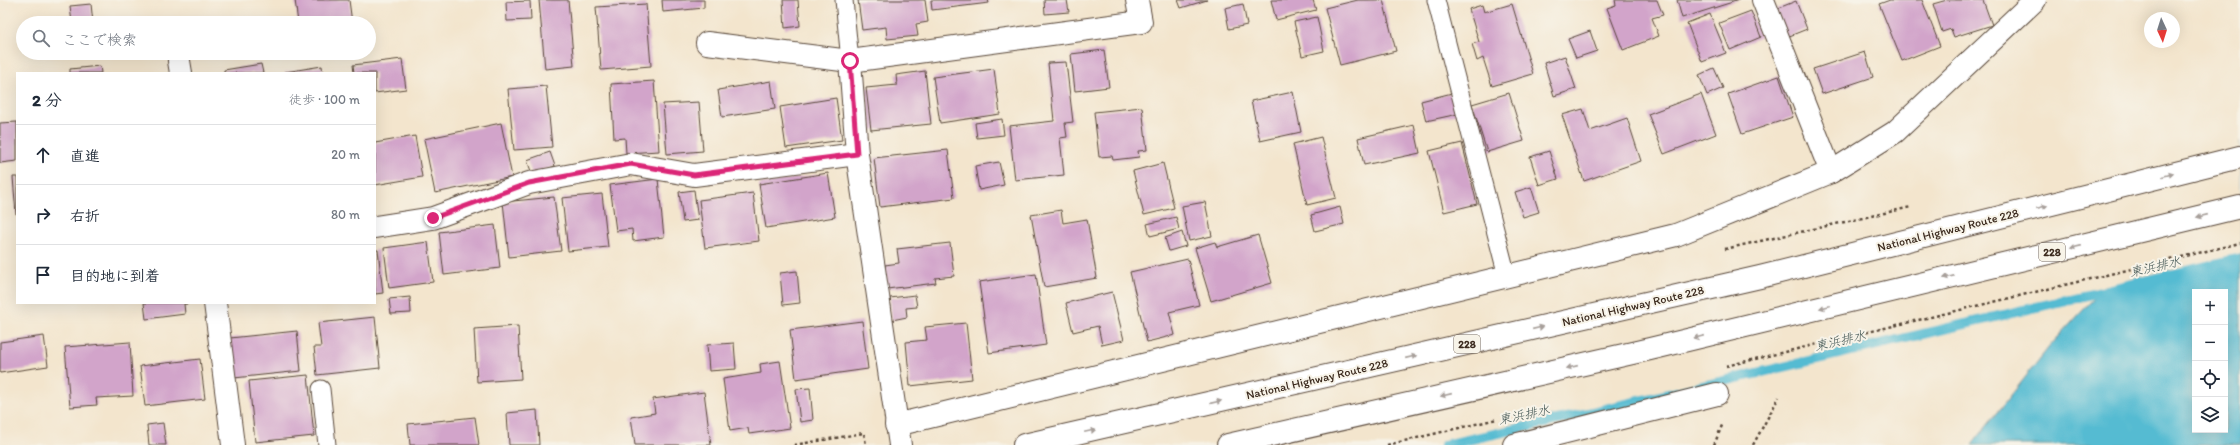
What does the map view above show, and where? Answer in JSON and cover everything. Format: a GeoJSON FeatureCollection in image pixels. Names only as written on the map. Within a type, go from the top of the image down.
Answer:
{"type":"FeatureCollection","features":[{"type":"Feature","properties":{"kind":"main road"},"geometry":{"type":"LineString","coordinates":[[707,43],[850,61],[1141,22],[1137,0]]}},
{"type":"Feature","properties":{"kind":"main road"},"geometry":{"type":"LineString","coordinates":[[1763,0],[1831,172]]}},
{"type":"Feature","properties":{"kind":"main road"},"geometry":{"type":"LineString","coordinates":[[850,61],[857,154],[898,435],[1507,276],[1676,235],[1831,172],[1895,132],[2035,0]]}},
{"type":"Feature","properties":{"kind":"main road"},"geometry":{"type":"LineString","coordinates":[[376,227],[433,218],[529,183],[631,164],[694,175],[857,154]]}},
{"type":"Feature","properties":{"kind":"main road","name":"National Highway Route 228"},"geometry":{"type":"LineString","coordinates":[[1024,445],[1760,277],[2240,157]]}},
{"type":"Feature","properties":{"kind":"main road","name":"228"},"geometry":{"type":"LineString","coordinates":[[1228,445],[1643,351],[2240,207]]}},
{"type":"Feature","properties":{"kind":"main road"},"geometry":{"type":"LineString","coordinates":[[215,304],[234,445]]}},
{"type":"Feature","properties":{"kind":"main road"},"geometry":{"type":"LineString","coordinates":[[1514,445],[1717,394]]}},
{"type":"Feature","properties":{"kind":"lane"},"geometry":{"type":"LineString","coordinates":[[844,0],[850,61]]}},
{"type":"Feature","properties":{"kind":"lane"},"geometry":{"type":"LineString","coordinates":[[1436,0],[1507,276]]}},
{"type":"Feature","properties":{"kind":"lane"},"geometry":{"type":"LineString","coordinates":[[321,389],[327,445]]}},
{"type":"Feature","properties":{"kind":"path"},"geometry":{"type":"LineString","coordinates":[[1827,342],[2240,242]]}},
{"type":"Feature","properties":{"kind":"path"},"geometry":{"type":"LineString","coordinates":[[1753,445],[1779,396]]}},
{"type":"Feature","properties":{"kind":"path"},"geometry":{"type":"LineString","coordinates":[[794,445],[864,433],[866,445]]}},
{"type":"Feature","properties":{"kind":"water"},"geometry":{"type":"Polygon","coordinates":[[[2240,140],[2240,445],[1972,445],[2049,347],[2240,140]]]}},
{"type":"Feature","properties":{"kind":"pier"},"geometry":{"type":"Polygon","coordinates":[[[2239,138],[2240,253],[2103,286],[2239,138]]]}},
{"type":"Feature","properties":{"kind":"building"},"geometry":{"type":"Polygon","coordinates":[[[295,0],[349,0],[351,16],[297,16],[295,0]]]}},
{"type":"Feature","properties":{"kind":"building"},"geometry":{"type":"Polygon","coordinates":[[[539,0],[568,0],[574,66],[545,69],[539,0]]]}},
{"type":"Feature","properties":{"kind":"building"},"geometry":{"type":"Polygon","coordinates":[[[662,0],[704,0],[704,8],[663,12],[662,0]]]}},
{"type":"Feature","properties":{"kind":"building"},"geometry":{"type":"Polygon","coordinates":[[[783,0],[798,0],[800,26],[785,28],[783,0]]]}},
{"type":"Feature","properties":{"kind":"building"},"geometry":{"type":"Polygon","coordinates":[[[858,0],[925,0],[928,22],[916,24],[918,36],[887,39],[886,27],[862,30],[858,0]]]}},
{"type":"Feature","properties":{"kind":"building"},"geometry":{"type":"Polygon","coordinates":[[[931,0],[988,0],[989,3],[932,10],[931,0]]]}},
{"type":"Feature","properties":{"kind":"building"},"geometry":{"type":"Polygon","coordinates":[[[1044,0],[1067,0],[1069,12],[1045,14],[1044,0]]]}},
{"type":"Feature","properties":{"kind":"building"},"geometry":{"type":"Polygon","coordinates":[[[1178,0],[1207,0],[1181,8],[1178,0]]]}},
{"type":"Feature","properties":{"kind":"building"},"geometry":{"type":"Polygon","coordinates":[[[1271,0],[1313,0],[1316,10],[1276,20],[1271,0]]]}},
{"type":"Feature","properties":{"kind":"building"},"geometry":{"type":"Polygon","coordinates":[[[1358,0],[1383,0],[1396,51],[1340,65],[1325,8],[1358,0]]]}},
{"type":"Feature","properties":{"kind":"building"},"geometry":{"type":"Polygon","coordinates":[[[1615,0],[1657,0],[1663,15],[1652,18],[1659,36],[1623,50],[1607,8],[1616,5],[1615,0]]]}},
{"type":"Feature","properties":{"kind":"building"},"geometry":{"type":"Polygon","coordinates":[[[1677,0],[1739,0],[1682,18],[1677,0]]]}},
{"type":"Feature","properties":{"kind":"building"},"geometry":{"type":"Polygon","coordinates":[[[1890,0],[1922,0],[1940,46],[1902,61],[1879,4],[1890,0]]]}},
{"type":"Feature","properties":{"kind":"building"},"geometry":{"type":"Polygon","coordinates":[[[1947,0],[1983,0],[1992,25],[1954,37],[1951,29],[1942,32],[1933,4],[1947,0]]]}},
{"type":"Feature","properties":{"kind":"building"},"geometry":{"type":"Polygon","coordinates":[[[530,1],[531,20],[507,21],[506,2],[530,1]]]}},
{"type":"Feature","properties":{"kind":"building"},"geometry":{"type":"Polygon","coordinates":[[[1796,1],[1807,29],[1787,37],[1776,9],[1796,1]]]}},
{"type":"Feature","properties":{"kind":"building"},"geometry":{"type":"Polygon","coordinates":[[[91,4],[92,16],[71,16],[70,6],[91,4]]]}},
{"type":"Feature","properties":{"kind":"building"},"geometry":{"type":"Polygon","coordinates":[[[646,4],[651,66],[601,70],[596,7],[646,4]]]}},
{"type":"Feature","properties":{"kind":"building"},"geometry":{"type":"Polygon","coordinates":[[[1243,4],[1247,25],[1229,29],[1225,8],[1243,4]]]}},
{"type":"Feature","properties":{"kind":"building"},"geometry":{"type":"Polygon","coordinates":[[[1512,4],[1533,74],[1492,86],[1483,58],[1477,61],[1472,44],[1479,42],[1469,9],[1482,5],[1484,12],[1512,4]]]}},
{"type":"Feature","properties":{"kind":"building"},"geometry":{"type":"Polygon","coordinates":[[[1751,11],[1761,37],[1730,50],[1719,23],[1751,11]]]}},
{"type":"Feature","properties":{"kind":"building"},"geometry":{"type":"Polygon","coordinates":[[[1710,14],[1726,53],[1702,62],[1687,23],[1710,14]]]}},
{"type":"Feature","properties":{"kind":"building"},"geometry":{"type":"Polygon","coordinates":[[[1317,17],[1324,51],[1302,56],[1294,22],[1317,17]]]}},
{"type":"Feature","properties":{"kind":"building"},"geometry":{"type":"Polygon","coordinates":[[[1590,31],[1597,51],[1576,58],[1568,39],[1590,31]]]}},
{"type":"Feature","properties":{"kind":"building"},"geometry":{"type":"Polygon","coordinates":[[[1104,50],[1109,87],[1075,91],[1071,54],[1104,50]]]}},
{"type":"Feature","properties":{"kind":"building"},"geometry":{"type":"Polygon","coordinates":[[[1865,52],[1873,77],[1822,94],[1813,69],[1865,52]]]}},
{"type":"Feature","properties":{"kind":"building"},"geometry":{"type":"Polygon","coordinates":[[[1565,56],[1576,89],[1554,96],[1544,63],[1565,56]]]}},
{"type":"Feature","properties":{"kind":"building"},"geometry":{"type":"Polygon","coordinates":[[[402,59],[406,89],[376,93],[376,72],[354,72],[353,65],[402,59]]]}},
{"type":"Feature","properties":{"kind":"building"},"geometry":{"type":"Polygon","coordinates":[[[1066,62],[1073,122],[1065,123],[1067,137],[1060,138],[1064,175],[1015,180],[1009,126],[1054,121],[1048,63],[1066,62]]]}},
{"type":"Feature","properties":{"kind":"building"},"geometry":{"type":"Polygon","coordinates":[[[261,64],[263,72],[224,72],[224,70],[261,64]]]}},
{"type":"Feature","properties":{"kind":"building"},"geometry":{"type":"Polygon","coordinates":[[[100,66],[101,72],[70,72],[70,69],[100,66]]]}},
{"type":"Feature","properties":{"kind":"building"},"geometry":{"type":"Polygon","coordinates":[[[322,66],[323,72],[285,72],[322,66]]]}},
{"type":"Feature","properties":{"kind":"building"},"geometry":{"type":"Polygon","coordinates":[[[1714,68],[1723,88],[1707,95],[1699,75],[1714,68]]]}},
{"type":"Feature","properties":{"kind":"building"},"geometry":{"type":"Polygon","coordinates":[[[994,69],[1000,114],[940,123],[933,77],[994,69]]]}},
{"type":"Feature","properties":{"kind":"building"},"geometry":{"type":"Polygon","coordinates":[[[925,71],[931,124],[871,130],[866,88],[897,85],[896,75],[925,71]]]}},
{"type":"Feature","properties":{"kind":"building"},"geometry":{"type":"Polygon","coordinates":[[[1779,76],[1793,117],[1742,134],[1728,94],[1779,76]]]}},
{"type":"Feature","properties":{"kind":"building"},"geometry":{"type":"Polygon","coordinates":[[[654,81],[659,151],[626,153],[625,138],[614,139],[611,84],[654,81]]]}},
{"type":"Feature","properties":{"kind":"building"},"geometry":{"type":"Polygon","coordinates":[[[771,81],[775,109],[722,117],[718,90],[771,81]]]}},
{"type":"Feature","properties":{"kind":"building"},"geometry":{"type":"Polygon","coordinates":[[[546,86],[552,147],[514,150],[508,89],[546,86]]]}},
{"type":"Feature","properties":{"kind":"building"},"geometry":{"type":"Polygon","coordinates":[[[1293,92],[1301,132],[1260,141],[1251,101],[1293,92]]]}},
{"type":"Feature","properties":{"kind":"building"},"geometry":{"type":"Polygon","coordinates":[[[1452,93],[1458,114],[1426,121],[1421,101],[1452,93]]]}},
{"type":"Feature","properties":{"kind":"building"},"geometry":{"type":"Polygon","coordinates":[[[1509,93],[1524,141],[1487,152],[1472,104],[1509,93]]]}},
{"type":"Feature","properties":{"kind":"building"},"geometry":{"type":"Polygon","coordinates":[[[1701,94],[1716,134],[1664,154],[1648,114],[1701,94]]]}},
{"type":"Feature","properties":{"kind":"building"},"geometry":{"type":"Polygon","coordinates":[[[836,98],[842,140],[786,148],[780,107],[836,98]]]}},
{"type":"Feature","properties":{"kind":"building"},"geometry":{"type":"Polygon","coordinates":[[[699,102],[703,151],[667,154],[663,104],[699,102]]]}},
{"type":"Feature","properties":{"kind":"building"},"geometry":{"type":"Polygon","coordinates":[[[1142,107],[1147,150],[1138,151],[1139,157],[1113,160],[1112,156],[1099,157],[1094,112],[1142,107]]]}},
{"type":"Feature","properties":{"kind":"building"},"geometry":{"type":"Polygon","coordinates":[[[1583,109],[1590,131],[1627,118],[1641,161],[1584,181],[1562,115],[1583,109]]]}},
{"type":"Feature","properties":{"kind":"building"},"geometry":{"type":"Polygon","coordinates":[[[1002,119],[1004,135],[977,138],[975,123],[1002,119]]]}},
{"type":"Feature","properties":{"kind":"building"},"geometry":{"type":"Polygon","coordinates":[[[16,122],[16,161],[0,163],[0,123],[16,122]]]}},
{"type":"Feature","properties":{"kind":"building"},"geometry":{"type":"Polygon","coordinates":[[[501,123],[512,177],[435,193],[424,139],[501,123]]]}},
{"type":"Feature","properties":{"kind":"building"},"geometry":{"type":"Polygon","coordinates":[[[1414,125],[1420,153],[1364,165],[1358,138],[1414,125]]]}},
{"type":"Feature","properties":{"kind":"building"},"geometry":{"type":"Polygon","coordinates":[[[415,136],[422,177],[376,185],[376,143],[415,136]]]}},
{"type":"Feature","properties":{"kind":"building"},"geometry":{"type":"Polygon","coordinates":[[[1321,137],[1336,198],[1307,205],[1293,144],[1321,137]]]}},
{"type":"Feature","properties":{"kind":"building"},"geometry":{"type":"Polygon","coordinates":[[[1462,143],[1477,204],[1444,212],[1429,151],[1462,143]]]}},
{"type":"Feature","properties":{"kind":"building"},"geometry":{"type":"Polygon","coordinates":[[[948,150],[954,198],[880,207],[874,158],[948,150]]]}},
{"type":"Feature","properties":{"kind":"building"},"geometry":{"type":"Polygon","coordinates":[[[1549,151],[1558,179],[1539,185],[1530,157],[1549,151]]]}},
{"type":"Feature","properties":{"kind":"building"},"geometry":{"type":"Polygon","coordinates":[[[550,152],[555,166],[532,174],[527,160],[550,152]]]}},
{"type":"Feature","properties":{"kind":"building"},"geometry":{"type":"Polygon","coordinates":[[[999,162],[1004,185],[979,190],[975,166],[999,162]]]}},
{"type":"Feature","properties":{"kind":"building"},"geometry":{"type":"Polygon","coordinates":[[[1163,163],[1174,208],[1144,215],[1133,171],[1163,163]]]}},
{"type":"Feature","properties":{"kind":"building"},"geometry":{"type":"Polygon","coordinates":[[[828,173],[835,217],[766,228],[759,184],[828,173]]]}},
{"type":"Feature","properties":{"kind":"building"},"geometry":{"type":"Polygon","coordinates":[[[13,177],[16,177],[16,214],[13,177]]]}},
{"type":"Feature","properties":{"kind":"building"},"geometry":{"type":"Polygon","coordinates":[[[658,179],[664,237],[633,241],[632,229],[616,231],[610,185],[658,179]]]}},
{"type":"Feature","properties":{"kind":"building"},"geometry":{"type":"Polygon","coordinates":[[[1531,187],[1539,212],[1523,217],[1515,192],[1531,187]]]}},
{"type":"Feature","properties":{"kind":"building"},"geometry":{"type":"Polygon","coordinates":[[[694,190],[698,220],[683,222],[679,192],[694,190]]]}},
{"type":"Feature","properties":{"kind":"building"},"geometry":{"type":"Polygon","coordinates":[[[753,193],[759,241],[705,248],[699,200],[753,193]]]}},
{"type":"Feature","properties":{"kind":"building"},"geometry":{"type":"Polygon","coordinates":[[[602,194],[608,247],[568,251],[562,198],[602,194]]]}},
{"type":"Feature","properties":{"kind":"building"},"geometry":{"type":"Polygon","coordinates":[[[554,197],[561,251],[509,257],[503,202],[554,197]]]}},
{"type":"Feature","properties":{"kind":"building"},"geometry":{"type":"Polygon","coordinates":[[[1205,202],[1212,236],[1189,241],[1182,206],[1205,202]]]}},
{"type":"Feature","properties":{"kind":"building"},"geometry":{"type":"Polygon","coordinates":[[[1340,207],[1344,224],[1315,231],[1311,215],[1340,207]]]}},
{"type":"Feature","properties":{"kind":"building"},"geometry":{"type":"Polygon","coordinates":[[[1061,210],[1063,223],[1087,219],[1097,278],[1044,287],[1031,215],[1061,210]]]}},
{"type":"Feature","properties":{"kind":"building"},"geometry":{"type":"Polygon","coordinates":[[[1176,217],[1179,229],[1150,236],[1147,224],[1176,217]]]}},
{"type":"Feature","properties":{"kind":"building"},"geometry":{"type":"Polygon","coordinates":[[[495,225],[500,268],[444,275],[439,232],[495,225]]]}},
{"type":"Feature","properties":{"kind":"building"},"geometry":{"type":"Polygon","coordinates":[[[1182,232],[1186,246],[1169,251],[1165,238],[1182,232]]]}},
{"type":"Feature","properties":{"kind":"building"},"geometry":{"type":"Polygon","coordinates":[[[1258,235],[1272,283],[1211,301],[1195,248],[1215,242],[1217,247],[1258,235]]]}},
{"type":"Feature","properties":{"kind":"building"},"geometry":{"type":"Polygon","coordinates":[[[428,242],[433,282],[389,288],[384,248],[428,242]]]}},
{"type":"Feature","properties":{"kind":"building"},"geometry":{"type":"Polygon","coordinates":[[[950,243],[954,276],[935,278],[936,283],[887,289],[885,265],[899,263],[897,249],[950,243]]]}},
{"type":"Feature","properties":{"kind":"building"},"geometry":{"type":"Polygon","coordinates":[[[376,250],[378,250],[383,293],[376,294],[376,250]]]}},
{"type":"Feature","properties":{"kind":"building"},"geometry":{"type":"Polygon","coordinates":[[[1188,259],[1199,305],[1169,312],[1175,335],[1147,342],[1130,272],[1188,259]]]}},
{"type":"Feature","properties":{"kind":"building"},"geometry":{"type":"Polygon","coordinates":[[[797,271],[800,303],[783,305],[780,273],[797,271]]]}},
{"type":"Feature","properties":{"kind":"building"},"geometry":{"type":"Polygon","coordinates":[[[1036,274],[1046,345],[989,353],[979,282],[1036,274]]]}},
{"type":"Feature","properties":{"kind":"building"},"geometry":{"type":"Polygon","coordinates":[[[1112,292],[1124,340],[1102,345],[1098,326],[1073,332],[1066,303],[1112,292]]]}},
{"type":"Feature","properties":{"kind":"building"},"geometry":{"type":"Polygon","coordinates":[[[915,295],[917,307],[906,308],[907,317],[892,320],[890,298],[915,295]]]}},
{"type":"Feature","properties":{"kind":"building"},"geometry":{"type":"Polygon","coordinates":[[[410,297],[411,313],[391,314],[389,299],[410,297]]]}},
{"type":"Feature","properties":{"kind":"building"},"geometry":{"type":"Polygon","coordinates":[[[144,304],[184,304],[185,314],[146,319],[144,304]]]}},
{"type":"Feature","properties":{"kind":"building"},"geometry":{"type":"Polygon","coordinates":[[[375,317],[380,368],[317,375],[314,347],[321,347],[318,323],[375,317]]]}},
{"type":"Feature","properties":{"kind":"building"},"geometry":{"type":"Polygon","coordinates":[[[862,321],[868,369],[796,379],[790,330],[862,321]]]}},
{"type":"Feature","properties":{"kind":"building"},"geometry":{"type":"Polygon","coordinates":[[[966,323],[972,379],[910,386],[906,342],[927,340],[925,327],[966,323]]]}},
{"type":"Feature","properties":{"kind":"building"},"geometry":{"type":"Polygon","coordinates":[[[518,326],[521,379],[477,382],[474,329],[518,326]]]}},
{"type":"Feature","properties":{"kind":"building"},"geometry":{"type":"Polygon","coordinates":[[[297,331],[301,371],[234,378],[230,338],[297,331]]]}},
{"type":"Feature","properties":{"kind":"building"},"geometry":{"type":"Polygon","coordinates":[[[44,336],[48,366],[0,373],[0,342],[44,336]]]}},
{"type":"Feature","properties":{"kind":"building"},"geometry":{"type":"Polygon","coordinates":[[[130,342],[133,396],[96,398],[97,405],[70,407],[65,347],[130,342]]]}},
{"type":"Feature","properties":{"kind":"building"},"geometry":{"type":"Polygon","coordinates":[[[734,343],[736,369],[709,371],[707,345],[734,343]]]}},
{"type":"Feature","properties":{"kind":"building"},"geometry":{"type":"Polygon","coordinates":[[[200,359],[205,399],[145,406],[140,366],[200,359]]]}},
{"type":"Feature","properties":{"kind":"building"},"geometry":{"type":"Polygon","coordinates":[[[780,361],[790,428],[749,434],[748,428],[730,431],[723,379],[761,373],[760,364],[780,361]]]}},
{"type":"Feature","properties":{"kind":"building"},"geometry":{"type":"Polygon","coordinates":[[[308,375],[314,436],[255,442],[249,381],[308,375]]]}},
{"type":"Feature","properties":{"kind":"building"},"geometry":{"type":"Polygon","coordinates":[[[810,388],[813,420],[800,422],[796,389],[810,388]]]}},
{"type":"Feature","properties":{"kind":"building"},"geometry":{"type":"Polygon","coordinates":[[[704,392],[711,445],[635,445],[631,417],[655,413],[653,399],[704,392]]]}},
{"type":"Feature","properties":{"kind":"building"},"geometry":{"type":"Polygon","coordinates":[[[537,410],[539,445],[509,445],[507,413],[537,410]]]}},
{"type":"Feature","properties":{"kind":"building"},"geometry":{"type":"Polygon","coordinates":[[[475,417],[479,445],[410,445],[408,424],[475,417]]]}},
{"type":"Feature","properties":{"kind":"building"},"geometry":{"type":"Polygon","coordinates":[[[163,423],[166,445],[149,445],[147,425],[163,423]]]}},
{"type":"Feature","properties":{"kind":"waterway","name":"東浜排水"},"geometry":{"type":"LineString","coordinates":[[1445,445],[1593,412],[2113,289]]}},
{"type":"Feature","properties":{"kind":"route"},"geometry":{"type":"LineString","coordinates":[[433,218],[529,183],[631,164],[694,175],[857,154],[850,61]]}}]}
